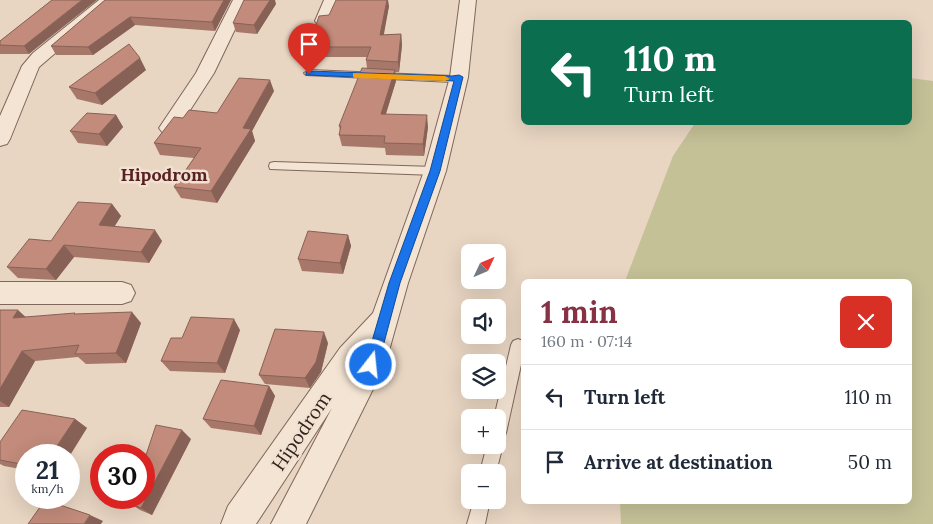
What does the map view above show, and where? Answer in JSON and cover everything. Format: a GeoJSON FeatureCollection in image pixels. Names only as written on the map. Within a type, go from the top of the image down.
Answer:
{"type":"FeatureCollection","features":[{"type":"Feature","properties":{"kind":"street"},"geometry":{"type":"LineString","coordinates":[[0,139],[31,66],[39,57],[109,0]]}},
{"type":"Feature","properties":{"kind":"street"},"geometry":{"type":"LineString","coordinates":[[169,128],[205,73],[241,0]]}},
{"type":"Feature","properties":{"kind":"street"},"geometry":{"type":"LineString","coordinates":[[323,20],[332,0]]}},
{"type":"Feature","properties":{"kind":"street","name":"Hipodrom"},"geometry":{"type":"LineString","coordinates":[[288,524],[371,365],[395,283],[435,171],[459,77],[468,0]]}},
{"type":"Feature","properties":{"kind":"street"},"geometry":{"type":"LineString","coordinates":[[0,294],[122,293]]}},
{"type":"Feature","properties":{"kind":"street","name":"Hipodrom"},"geometry":{"type":"LineString","coordinates":[[238,524],[240,518],[350,357],[385,316]]}},
{"type":"Feature","properties":{"kind":"lane"},"geometry":{"type":"LineString","coordinates":[[309,74],[452,79],[459,77]]}},
{"type":"Feature","properties":{"kind":"lane"},"geometry":{"type":"LineString","coordinates":[[274,166],[435,171]]}},
{"type":"Feature","properties":{"kind":"lane"},"geometry":{"type":"LineString","coordinates":[[503,409],[518,345]]}},
{"type":"Feature","properties":{"kind":"lane"},"geometry":{"type":"LineString","coordinates":[[476,524],[480,509]]}},
{"type":"Feature","properties":{"kind":"shaded area"},"geometry":{"type":"Polygon","coordinates":[[[912,78],[933,81],[933,524],[621,524],[620,504],[912,504],[912,279],[626,279],[673,156],[694,125],[912,125],[912,78]]]}},
{"type":"Feature","properties":{"kind":"building"},"geometry":{"type":"Polygon","coordinates":[[[52,0],[82,0],[24,46],[0,45],[0,41],[52,0]]]}},
{"type":"Feature","properties":{"kind":"building"},"geometry":{"type":"Polygon","coordinates":[[[105,0],[224,0],[212,22],[130,17],[88,47],[51,46],[105,0]]]}},
{"type":"Feature","properties":{"kind":"building"},"geometry":{"type":"Polygon","coordinates":[[[244,0],[270,0],[254,25],[233,23],[244,0]]]}},
{"type":"Feature","properties":{"kind":"building"},"geometry":{"type":"Polygon","coordinates":[[[336,0],[387,0],[380,35],[401,34],[398,62],[366,60],[371,47],[309,47],[319,16],[329,15],[336,0]]]}},
{"type":"Feature","properties":{"kind":"building"},"geometry":{"type":"Polygon","coordinates":[[[129,44],[140,58],[95,93],[69,87],[129,44]]]}},
{"type":"Feature","properties":{"kind":"building"},"geometry":{"type":"Polygon","coordinates":[[[362,68],[395,70],[381,114],[427,115],[423,144],[384,143],[385,136],[339,135],[341,126],[339,126],[362,68]]]}},
{"type":"Feature","properties":{"kind":"building"},"geometry":{"type":"Polygon","coordinates":[[[239,78],[270,80],[243,128],[251,129],[211,191],[174,187],[201,148],[154,143],[174,117],[183,118],[189,110],[217,113],[239,78]]]}},
{"type":"Feature","properties":{"kind":"building"},"geometry":{"type":"Polygon","coordinates":[[[87,113],[116,115],[99,134],[70,131],[87,113]]]}},
{"type":"Feature","properties":{"kind":"building"},"geometry":{"type":"Polygon","coordinates":[[[78,202],[112,204],[99,225],[155,230],[141,252],[64,245],[46,269],[7,267],[29,239],[51,241],[78,202]]]}},
{"type":"Feature","properties":{"kind":"building"},"geometry":{"type":"Polygon","coordinates":[[[308,231],[348,235],[340,263],[298,259],[308,231]]]}},
{"type":"Feature","properties":{"kind":"building"},"geometry":{"type":"Polygon","coordinates":[[[0,310],[18,310],[13,318],[75,313],[132,312],[116,353],[75,354],[79,345],[22,351],[0,389],[0,310]]]}},
{"type":"Feature","properties":{"kind":"building"},"geometry":{"type":"Polygon","coordinates":[[[191,317],[234,319],[217,363],[161,361],[171,338],[182,338],[191,317]]]}},
{"type":"Feature","properties":{"kind":"building"},"geometry":{"type":"Polygon","coordinates":[[[275,329],[324,332],[316,362],[305,378],[259,375],[275,329]]]}},
{"type":"Feature","properties":{"kind":"building"},"geometry":{"type":"Polygon","coordinates":[[[221,380],[269,386],[254,426],[203,419],[221,380]]]}},
{"type":"Feature","properties":{"kind":"building"},"geometry":{"type":"Polygon","coordinates":[[[22,410],[75,419],[58,444],[15,444],[15,463],[0,460],[0,442],[22,410]]]}},
{"type":"Feature","properties":{"kind":"building"},"geometry":{"type":"Polygon","coordinates":[[[156,425],[182,430],[155,481],[155,444],[150,444],[156,425]]]}},
{"type":"Feature","properties":{"kind":"building"},"geometry":{"type":"Polygon","coordinates":[[[39,509],[72,509],[90,515],[84,524],[28,524],[39,509]]]}},
{"type":"Feature","properties":{"kind":"slow traffic"},"geometry":{"type":"LineString","coordinates":[[355,75],[445,79]]}},
{"type":"Feature","properties":{"kind":"district","name":"Hipodrom"},"geometry":{"type":"Point","coordinates":[164,174]}},
{"type":"Feature","properties":{"kind":"route"},"geometry":{"type":"LineString","coordinates":[[309,74],[452,79],[459,77],[435,171],[395,283],[371,365]]}}]}
